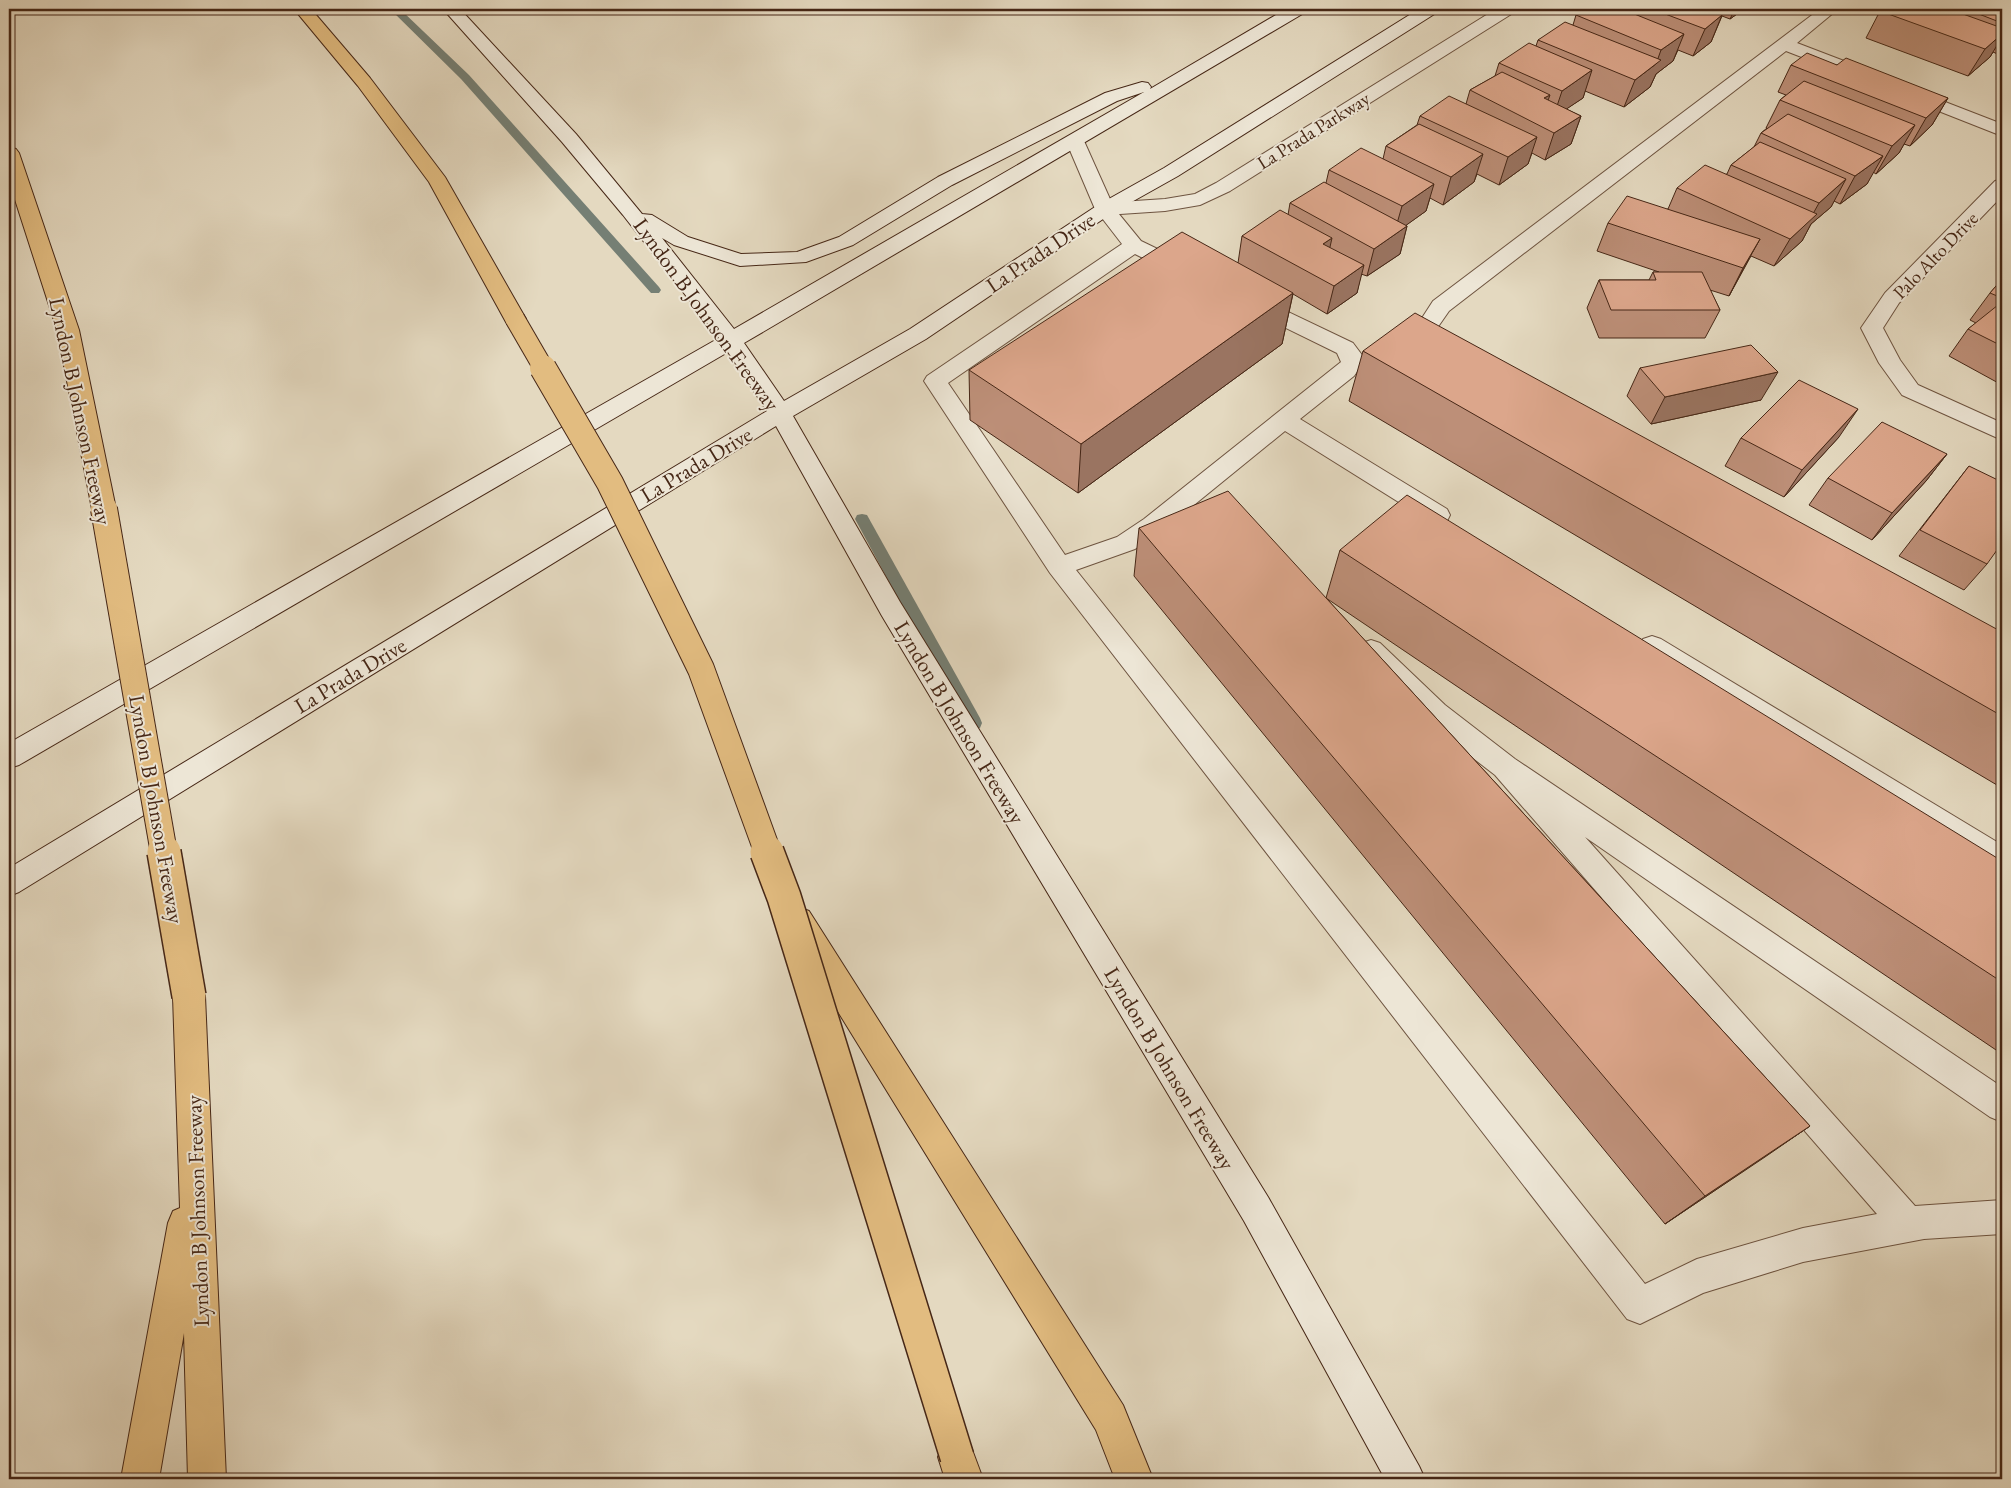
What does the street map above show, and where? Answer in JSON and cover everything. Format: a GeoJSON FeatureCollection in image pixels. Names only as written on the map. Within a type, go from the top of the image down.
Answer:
{"type":"FeatureCollection","features":[{"type":"Feature","properties":{"kind":"highway"},"geometry":{"type":"LineString","coordinates":[[302,9],[364,82],[438,181],[610,483],[701,669],[784,897],[960,1468]]}},
{"type":"Feature","properties":{"kind":"highway","name":"Lyndon B Johnson Freeway"},"geometry":{"type":"LineString","coordinates":[[9,152],[68,330],[104,509],[190,996],[207,1479]]}},
{"type":"Feature","properties":{"kind":"highway"},"geometry":{"type":"LineString","coordinates":[[784,897],[1110,1418],[1134,1479]]}},
{"type":"Feature","properties":{"kind":"highway"},"geometry":{"type":"LineString","coordinates":[[140,1479],[195,1170]]}},
{"type":"Feature","properties":{"kind":"main road","name":"Lyndon B Johnson Freeway"},"geometry":{"type":"LineString","coordinates":[[451,9],[569,138],[630,210],[732,341],[780,413],[891,609],[1256,1209],[1406,1479]]}},
{"type":"Feature","properties":{"kind":"main road"},"geometry":{"type":"LineString","coordinates":[[9,758],[1075,142],[1186,73],[1298,9]]}},
{"type":"Feature","properties":{"kind":"main road","name":"La Prada Drive"},"geometry":{"type":"LineString","coordinates":[[9,883],[780,413],[918,334],[1105,209],[1171,172],[1430,9]]}},
{"type":"Feature","properties":{"kind":"main road","name":"La Prada Parkway"},"geometry":{"type":"LineString","coordinates":[[1105,209],[1165,206],[1200,198],[1223,187],[1506,9]]}},
{"type":"Feature","properties":{"kind":"main road"},"geometry":{"type":"LineString","coordinates":[[1454,367],[1445,362],[1422,335],[1441,306],[1830,9]]}},
{"type":"Feature","properties":{"kind":"main road"},"geometry":{"type":"LineString","coordinates":[[1785,44],[2002,130]]}},
{"type":"Feature","properties":{"kind":"main road"},"geometry":{"type":"LineString","coordinates":[[630,210],[681,240],[740,260],[799,258],[846,240],[945,181],[1111,97],[1186,73]]}},
{"type":"Feature","properties":{"kind":"main road"},"geometry":{"type":"LineString","coordinates":[[1075,142],[1105,209],[1134,245],[1204,280]]}},
{"type":"Feature","properties":{"kind":"main road","name":"Palo Alto Drive"},"geometry":{"type":"LineString","coordinates":[[2002,185],[1892,298],[1872,328],[1890,363],[1910,390],[2002,432]]}},
{"type":"Feature","properties":{"kind":"main road"},"geometry":{"type":"LineString","coordinates":[[1134,245],[935,381],[1059,566],[1640,1306],[1697,1277],[1803,1245],[1924,1222],[2002,1218]]}},
{"type":"Feature","properties":{"kind":"main road"},"geometry":{"type":"LineString","coordinates":[[1059,566],[1126,542],[1209,492],[1284,420],[1346,371],[1352,363],[1350,355],[1345,348],[1239,297]]}},
{"type":"Feature","properties":{"kind":"main road"},"geometry":{"type":"LineString","coordinates":[[1284,420],[1461,529]]}},
{"type":"Feature","properties":{"kind":"main road"},"geometry":{"type":"LineString","coordinates":[[1630,632],[2002,860]]}},
{"type":"Feature","properties":{"kind":"main road"},"geometry":{"type":"LineString","coordinates":[[1357,637],[1435,713],[1504,767],[2002,1106]]}},
{"type":"Feature","properties":{"kind":"main road"},"geometry":{"type":"LineString","coordinates":[[1504,767],[1909,1225]]}},
{"type":"Feature","properties":{"kind":"building"},"geometry":{"type":"Polygon","coordinates":[[[1586,9],[1622,9],[1684,34],[1661,50],[1576,15],[1586,9]]]}},
{"type":"Feature","properties":{"kind":"building"},"geometry":{"type":"Polygon","coordinates":[[[1652,9],[1705,9],[1722,15],[1705,29],[1652,9]]]}},
{"type":"Feature","properties":{"kind":"building"},"geometry":{"type":"Polygon","coordinates":[[[1883,9],[1949,9],[2002,28],[2002,34],[1985,49],[1880,11],[1883,9]]]}},
{"type":"Feature","properties":{"kind":"building"},"geometry":{"type":"Polygon","coordinates":[[[1966,9],[2002,9],[2002,23],[1966,9]]]}},
{"type":"Feature","properties":{"kind":"building"},"geometry":{"type":"Polygon","coordinates":[[[1565,22],[1661,60],[1635,80],[1538,40],[1565,22]]]}},
{"type":"Feature","properties":{"kind":"building"},"geometry":{"type":"Polygon","coordinates":[[[1529,43],[1592,70],[1562,91],[1499,63],[1529,43]]]}},
{"type":"Feature","properties":{"kind":"building"},"geometry":{"type":"Polygon","coordinates":[[[1807,53],[1837,65],[1846,58],[1948,98],[1926,118],[1791,65],[1807,53]]]}},
{"type":"Feature","properties":{"kind":"building"},"geometry":{"type":"Polygon","coordinates":[[[1502,72],[1550,95],[1544,98],[1581,116],[1554,133],[1470,90],[1502,72]]]}},
{"type":"Feature","properties":{"kind":"building"},"geometry":{"type":"Polygon","coordinates":[[[1804,81],[1915,125],[1892,146],[1780,100],[1804,81]]]}},
{"type":"Feature","properties":{"kind":"building"},"geometry":{"type":"Polygon","coordinates":[[[1449,96],[1537,137],[1508,157],[1420,116],[1449,96]]]}},
{"type":"Feature","properties":{"kind":"building"},"geometry":{"type":"Polygon","coordinates":[[[1788,114],[1883,156],[1855,176],[1761,133],[1788,114]]]}},
{"type":"Feature","properties":{"kind":"building"},"geometry":{"type":"Polygon","coordinates":[[[1419,124],[1483,154],[1451,177],[1386,146],[1419,124]]]}},
{"type":"Feature","properties":{"kind":"building"},"geometry":{"type":"Polygon","coordinates":[[[1760,142],[1846,179],[1819,203],[1731,165],[1760,142]]]}},
{"type":"Feature","properties":{"kind":"building"},"geometry":{"type":"Polygon","coordinates":[[[1361,148],[1434,184],[1402,206],[1329,170],[1361,148]]]}},
{"type":"Feature","properties":{"kind":"building"},"geometry":{"type":"Polygon","coordinates":[[[1705,165],[1817,214],[1790,239],[1677,188],[1705,165]]]}},
{"type":"Feature","properties":{"kind":"building"},"geometry":{"type":"Polygon","coordinates":[[[1324,182],[1407,226],[1374,249],[1290,203],[1324,182]]]}},
{"type":"Feature","properties":{"kind":"building"},"geometry":{"type":"Polygon","coordinates":[[[1627,196],[1760,239],[1743,268],[1608,223],[1627,196]]]}},
{"type":"Feature","properties":{"kind":"building"},"geometry":{"type":"Polygon","coordinates":[[[1280,210],[1332,238],[1323,244],[1364,265],[1334,286],[1242,236],[1280,210]]]}},
{"type":"Feature","properties":{"kind":"building"},"geometry":{"type":"Polygon","coordinates":[[[1182,232],[1293,293],[1081,444],[969,370],[1182,232]]]}},
{"type":"Feature","properties":{"kind":"building"},"geometry":{"type":"Polygon","coordinates":[[[1653,272],[1702,272],[1720,310],[1611,310],[1599,280],[1656,280],[1653,272]]]}},
{"type":"Feature","properties":{"kind":"building"},"geometry":{"type":"Polygon","coordinates":[[[2002,279],[2002,298],[1990,293],[2002,279]]]}},
{"type":"Feature","properties":{"kind":"building"},"geometry":{"type":"Polygon","coordinates":[[[1998,305],[2002,307],[2002,346],[1968,329],[1998,305]]]}},
{"type":"Feature","properties":{"kind":"building"},"geometry":{"type":"Polygon","coordinates":[[[1415,313],[2002,632],[2002,716],[1363,351],[1415,313]]]}},
{"type":"Feature","properties":{"kind":"building"},"geometry":{"type":"Polygon","coordinates":[[[1751,345],[1778,372],[1665,397],[1640,368],[1751,345]]]}},
{"type":"Feature","properties":{"kind":"building"},"geometry":{"type":"Polygon","coordinates":[[[1799,380],[1858,409],[1802,470],[1741,438],[1799,380]]]}},
{"type":"Feature","properties":{"kind":"building"},"geometry":{"type":"Polygon","coordinates":[[[1882,422],[1947,454],[1892,513],[1828,478],[1882,422]]]}},
{"type":"Feature","properties":{"kind":"building"},"geometry":{"type":"Polygon","coordinates":[[[1969,466],[2002,482],[2002,543],[1987,564],[1920,530],[1969,466]]]}},
{"type":"Feature","properties":{"kind":"building"},"geometry":{"type":"Polygon","coordinates":[[[1228,491],[1810,1126],[1705,1196],[1139,528],[1228,491]]]}},
{"type":"Feature","properties":{"kind":"building"},"geometry":{"type":"Polygon","coordinates":[[[1407,495],[2002,861],[2002,982],[1340,550],[1407,495]]]}},
{"type":"Feature","properties":{"kind":"waterway"},"geometry":{"type":"LineString","coordinates":[[395,9],[465,77],[655,290]]}},
{"type":"Feature","properties":{"kind":"waterway"},"geometry":{"type":"LineString","coordinates":[[862,519],[974,723]]}}]}
